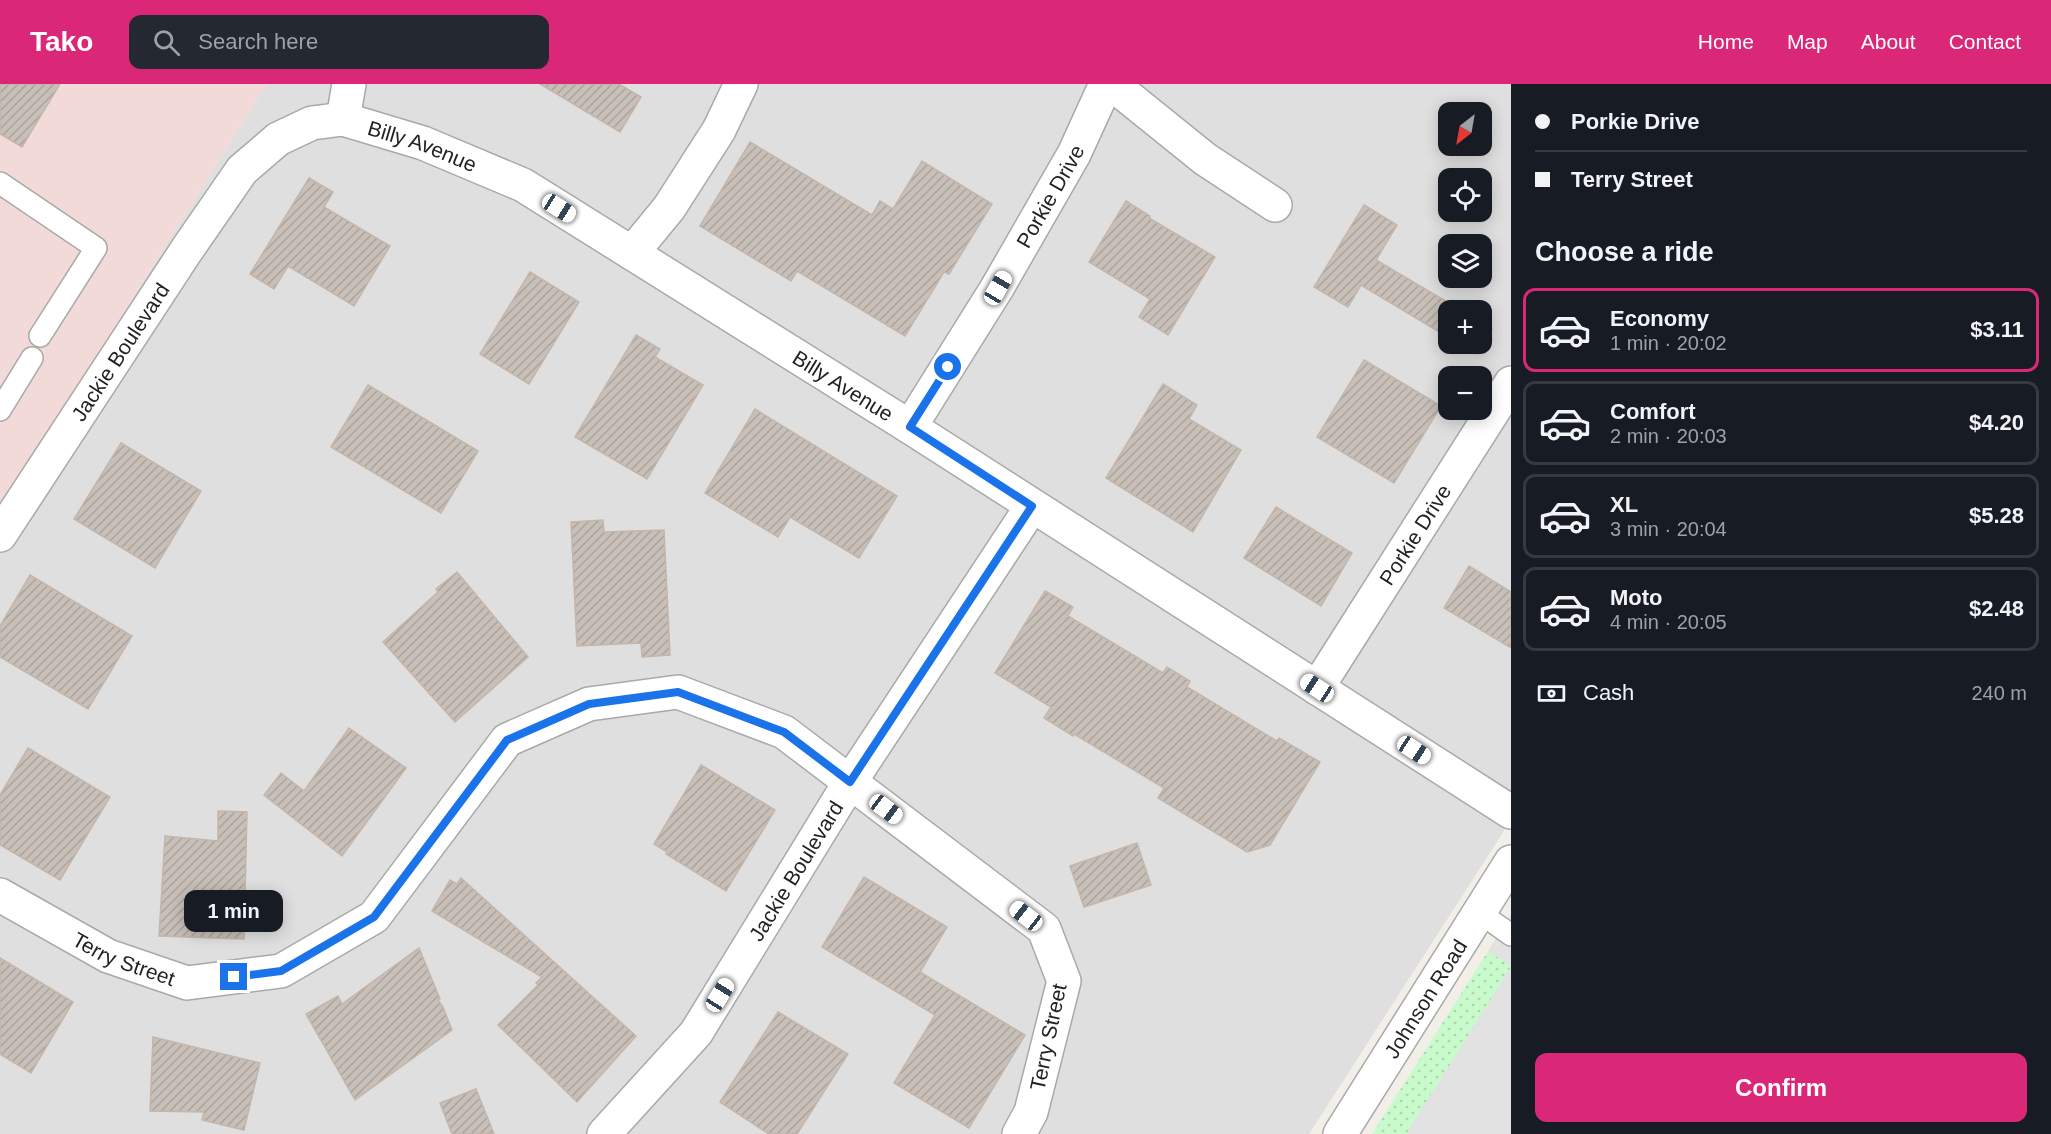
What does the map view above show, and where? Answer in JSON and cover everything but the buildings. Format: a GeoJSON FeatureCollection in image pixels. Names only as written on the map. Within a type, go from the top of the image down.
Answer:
{"type":"FeatureCollection","features":[{"type":"Feature","properties":{"kind":"street"},"geometry":{"type":"LineString","coordinates":[[343,118],[349,84]]}},
{"type":"Feature","properties":{"kind":"street"},"geometry":{"type":"LineString","coordinates":[[632,253],[682,189],[719,130],[741,84]]}},
{"type":"Feature","properties":{"kind":"street","name":"Porkie Drive"},"geometry":{"type":"LineString","coordinates":[[910,427],[1003,278],[1074,154],[1106,84]]}},
{"type":"Feature","properties":{"kind":"street"},"geometry":{"type":"LineString","coordinates":[[1112,84],[1205,159],[1275,205]]}},
{"type":"Feature","properties":{"kind":"street","name":"Billy Avenue"},"geometry":{"type":"LineString","coordinates":[[242,170],[278,140],[312,123],[343,118],[423,143],[523,185],[910,427],[1511,812]]}},
{"type":"Feature","properties":{"kind":"street","name":"Jackie Boulevard"},"geometry":{"type":"LineString","coordinates":[[0,535],[186,251],[242,170]]}},
{"type":"Feature","properties":{"kind":"street","name":"Porkie Drive"},"geometry":{"type":"LineString","coordinates":[[1317,688],[1511,383]]}},
{"type":"Feature","properties":{"kind":"street","name":"Jackie Boulevard"},"geometry":{"type":"LineString","coordinates":[[604,1134],[696,1033],[850,782],[1032,506]]}},
{"type":"Feature","properties":{"kind":"street","name":"Terry Street"},"geometry":{"type":"LineString","coordinates":[[0,895],[108,956],[187,983],[281,971],[374,917],[507,740],[589,704],[678,692],[784,732],[1044,929],[1064,981],[1031,1112],[1019,1134]]}},
{"type":"Feature","properties":{"kind":"street","name":"Johnson Road"},"geometry":{"type":"LineString","coordinates":[[1340,1134],[1511,862]]}},
{"type":"Feature","properties":{"kind":"lane"},"geometry":{"type":"LineString","coordinates":[[0,183],[96,248],[40,336]]}},
{"type":"Feature","properties":{"kind":"lane"},"geometry":{"type":"LineString","coordinates":[[0,410],[32,358]]}},
{"type":"Feature","properties":{"kind":"lane"},"geometry":{"type":"LineString","coordinates":[[1480,914],[1511,935]]}},
{"type":"Feature","properties":{"kind":"shaded area"},"geometry":{"type":"Polygon","coordinates":[[[0,84],[267,84],[0,509],[0,84]]]}},
{"type":"Feature","properties":{"kind":"shaded area"},"geometry":{"type":"Polygon","coordinates":[[[267,84],[1511,84],[1511,820],[1309,1134],[0,1134],[0,509],[267,84]]]}},
{"type":"Feature","properties":{"kind":"shaded area"},"geometry":{"type":"Polygon","coordinates":[[[1511,915],[1511,966],[1488,951],[1511,915]]]}},
{"type":"Feature","properties":{"kind":"shaded area"},"geometry":{"type":"Polygon","coordinates":[[[1511,967],[1511,1134],[1406,1134],[1511,967]]]}},
{"type":"Feature","properties":{"kind":"green space"},"geometry":{"type":"Polygon","coordinates":[[[1511,915],[1511,1134],[1372,1134],[1511,915]]]}},
{"type":"Feature","properties":{"kind":"route"},"geometry":{"type":"LineString","coordinates":[[234,977],[281,971],[374,917],[507,740],[589,704],[678,692],[784,732],[850,782],[1032,506],[910,427],[948,367]]}}]}
